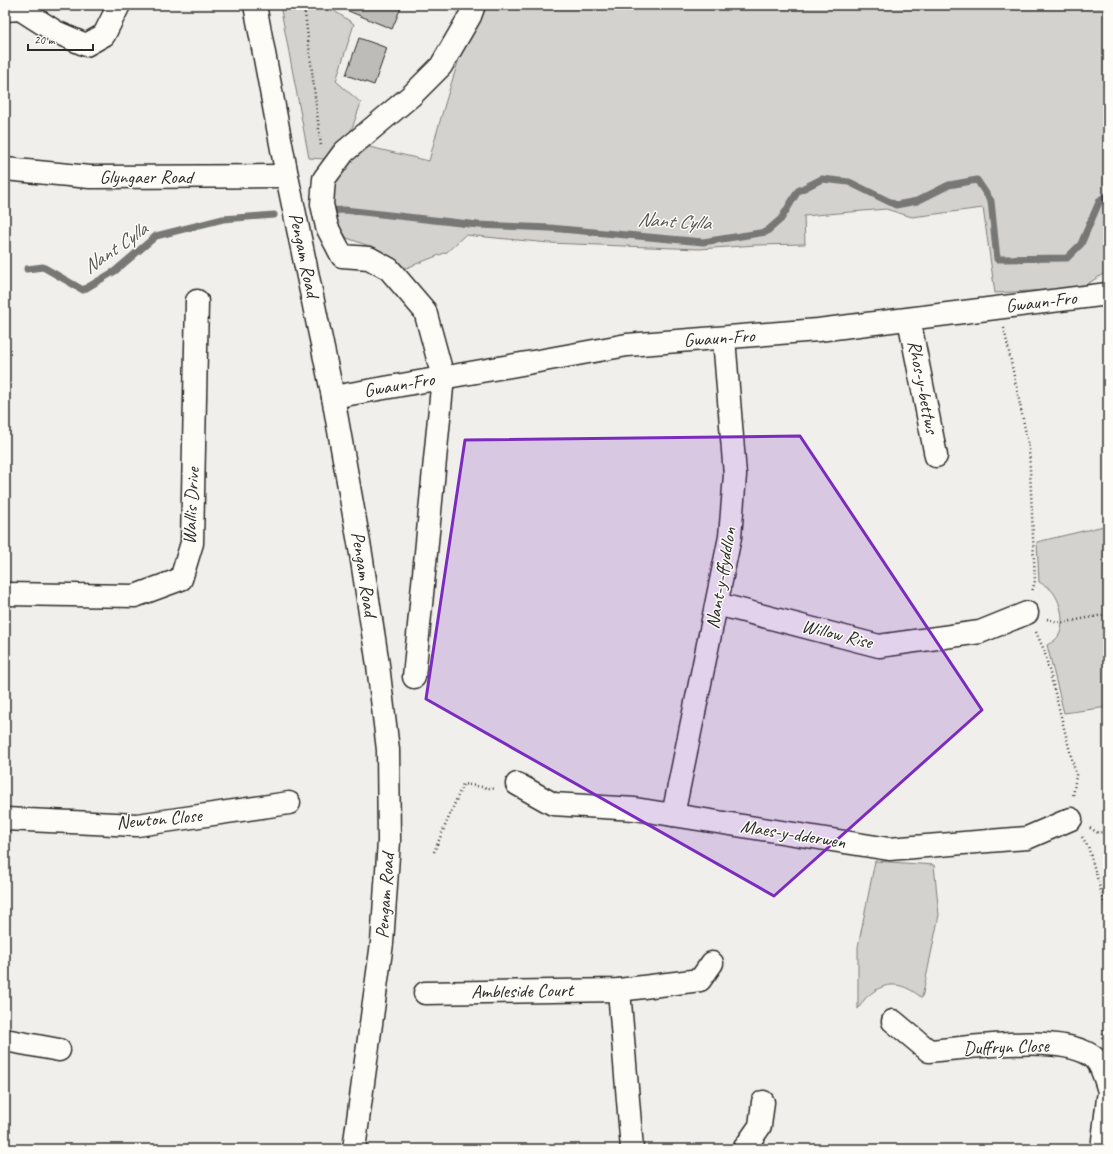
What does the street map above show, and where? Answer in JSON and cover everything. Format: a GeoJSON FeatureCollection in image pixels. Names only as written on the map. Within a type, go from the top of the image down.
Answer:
{"type":"FeatureCollection","features":[{"type":"Feature","properties":{"kind":"street"},"geometry":{"type":"LineString","coordinates":[[5,10],[20,9],[56,32],[86,45],[104,35],[119,5]]}},
{"type":"Feature","properties":{"kind":"street","name":"Pengam Road"},"geometry":{"type":"LineString","coordinates":[[255,5],[287,176],[333,397],[368,599],[378,665],[388,750],[389,841],[382,943],[354,1149]]}},
{"type":"Feature","properties":{"kind":"street"},"geometry":{"type":"LineString","coordinates":[[414,677],[443,377],[425,311],[389,269],[369,258],[342,256],[327,228],[322,204],[324,179],[344,152],[412,95],[441,66],[470,16],[474,5]]}},
{"type":"Feature","properties":{"kind":"street","name":"Glyngaer Road"},"geometry":{"type":"LineString","coordinates":[[5,170],[90,177],[287,176]]}},
{"type":"Feature","properties":{"kind":"street","name":"Gwaun-Fro"},"geometry":{"type":"LineString","coordinates":[[333,397],[627,345],[818,330],[1108,294]]}},
{"type":"Feature","properties":{"kind":"street","name":"Wallis Drive"},"geometry":{"type":"LineString","coordinates":[[5,594],[135,596],[180,579],[192,543],[197,301]]}},
{"type":"Feature","properties":{"kind":"street","name":"Rhos-y-bettws"},"geometry":{"type":"LineString","coordinates":[[909,319],[936,456]]}},
{"type":"Feature","properties":{"kind":"street","name":"Nant-y-ffyddlon"},"geometry":{"type":"LineString","coordinates":[[672,815],[730,537],[735,475],[724,338]]}},
{"type":"Feature","properties":{"kind":"street","name":"Willow Rise"},"geometry":{"type":"LineString","coordinates":[[717,604],[879,646],[980,632],[1027,613]]}},
{"type":"Feature","properties":{"kind":"street","name":"Maes-y-dderwen"},"geometry":{"type":"LineString","coordinates":[[517,784],[553,804],[635,809],[889,849],[1027,838],[1071,818]]}},
{"type":"Feature","properties":{"kind":"street","name":"Newton Close"},"geometry":{"type":"LineString","coordinates":[[5,819],[137,825],[288,803]]}},
{"type":"Feature","properties":{"kind":"street","name":"Ambleside Court"},"geometry":{"type":"LineString","coordinates":[[425,993],[619,990],[700,980],[712,963]]}},
{"type":"Feature","properties":{"kind":"street"},"geometry":{"type":"LineString","coordinates":[[619,990],[632,1149]]}},
{"type":"Feature","properties":{"kind":"street","name":"Duffryn Close"},"geometry":{"type":"LineString","coordinates":[[893,1021],[929,1051],[1028,1043],[1072,1046],[1093,1056],[1104,1072],[1108,1088]]}},
{"type":"Feature","properties":{"kind":"street"},"geometry":{"type":"LineString","coordinates":[[5,1040],[59,1050]]}},
{"type":"Feature","properties":{"kind":"street"},"geometry":{"type":"LineString","coordinates":[[1102,1149],[1108,1098]]}},
{"type":"Feature","properties":{"kind":"street"},"geometry":{"type":"LineString","coordinates":[[744,1149],[760,1126],[763,1102]]}},
{"type":"Feature","properties":{"kind":"path"},"geometry":{"type":"LineString","coordinates":[[304,5],[321,147]]}},
{"type":"Feature","properties":{"kind":"path"},"geometry":{"type":"LineString","coordinates":[[1027,613],[1061,623],[1108,614]]}},
{"type":"Feature","properties":{"kind":"path"},"geometry":{"type":"LineString","coordinates":[[434,852],[463,784],[509,792],[517,784]]}},
{"type":"Feature","properties":{"kind":"highlighted area"},"geometry":{"type":"Polygon","coordinates":[[[800,436],[982,710],[774,896],[426,699],[465,440],[800,436]]]}},
{"type":"Feature","properties":{"kind":"shaded area"},"geometry":{"type":"Polygon","coordinates":[[[280,5],[330,5],[330,8],[354,24],[336,81],[361,103],[349,137],[324,159],[309,158],[280,5]]]}},
{"type":"Feature","properties":{"kind":"shaded area"},"geometry":{"type":"Polygon","coordinates":[[[478,5],[1108,5],[1108,271],[1081,288],[995,293],[983,208],[912,217],[886,209],[804,216],[805,244],[756,245],[699,249],[549,243],[465,235],[447,252],[406,268],[380,250],[347,238],[333,217],[333,185],[350,156],[365,146],[429,161],[464,43],[478,5]]]}},
{"type":"Feature","properties":{"kind":"shaded area"},"geometry":{"type":"Polygon","coordinates":[[[1108,525],[1108,707],[1064,713],[1047,645],[1054,641],[1059,635],[1062,614],[1054,593],[1039,582],[1037,542],[1108,525]]]}},
{"type":"Feature","properties":{"kind":"shaded area"},"geometry":{"type":"Polygon","coordinates":[[[875,861],[934,865],[939,915],[922,998],[902,986],[889,985],[882,987],[868,996],[858,1009],[858,947],[875,861]]]}},
{"type":"Feature","properties":{"kind":"building"},"geometry":{"type":"Polygon","coordinates":[[[334,5],[402,5],[392,29],[334,5]]]}},
{"type":"Feature","properties":{"kind":"building"},"geometry":{"type":"Polygon","coordinates":[[[359,38],[387,48],[374,85],[346,75],[359,38]]]}},
{"type":"Feature","properties":{"kind":"waterway","name":"Nant Cylla"},"geometry":{"type":"LineString","coordinates":[[326,211],[345,210],[478,225],[550,228],[703,242],[766,232],[781,219],[798,191],[822,179],[849,182],[896,205],[917,201],[949,185],[977,180],[991,201],[997,259],[1067,258],[1081,244],[1100,200],[1108,194]]}},
{"type":"Feature","properties":{"kind":"waterway","name":"Nant Cylla"},"geometry":{"type":"LineString","coordinates":[[27,269],[43,267],[83,290],[115,271],[156,236],[223,219],[274,215]]}}]}
